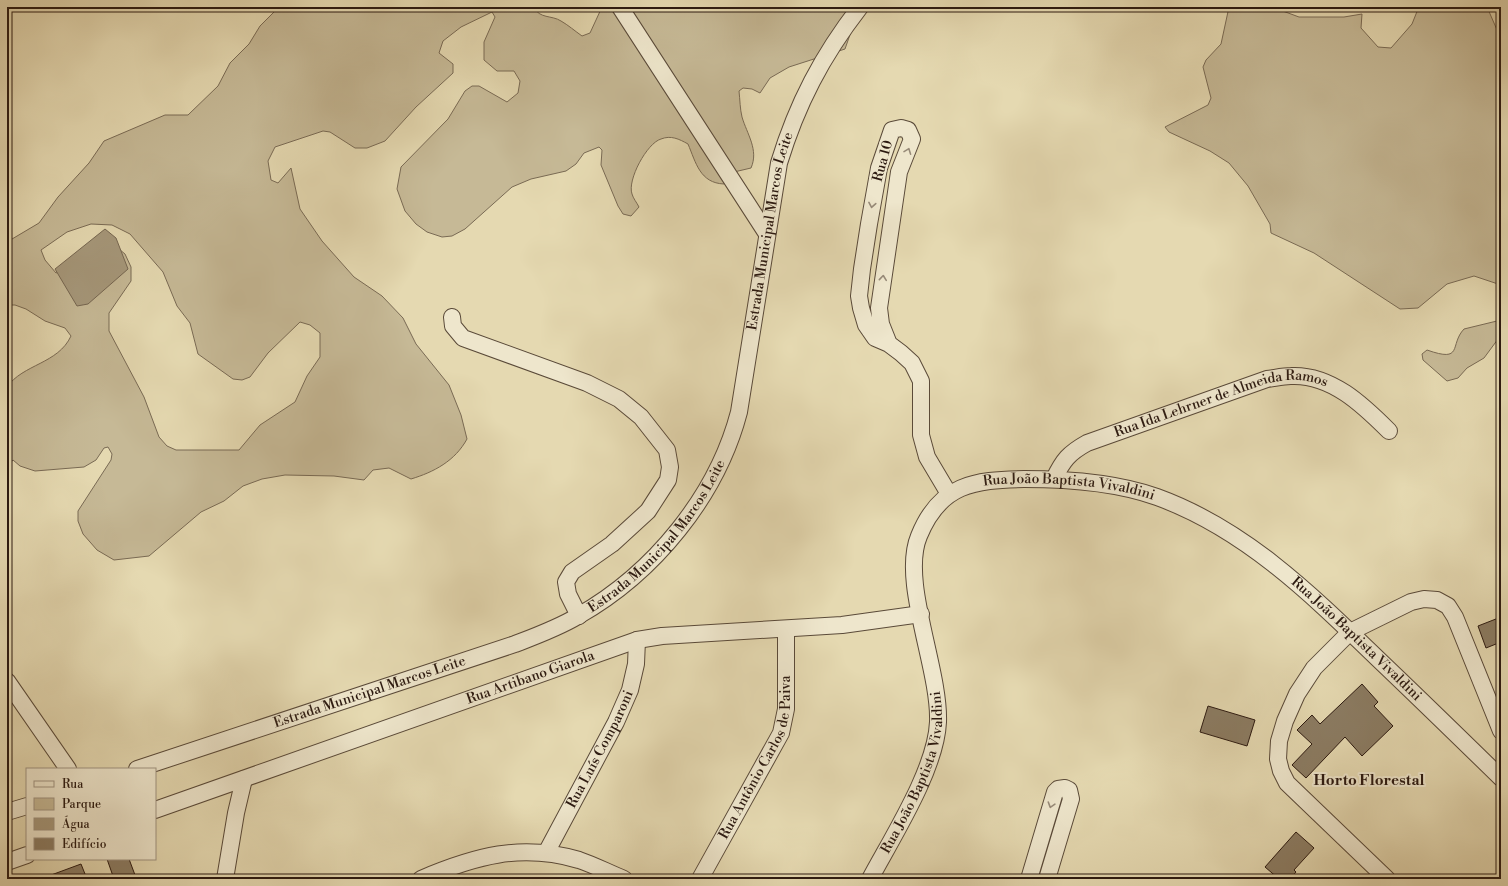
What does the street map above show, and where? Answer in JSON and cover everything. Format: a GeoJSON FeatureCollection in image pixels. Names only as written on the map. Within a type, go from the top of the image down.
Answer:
{"type":"FeatureCollection","features":[{"type":"Feature","properties":{"kind":"street"},"geometry":{"type":"LineString","coordinates":[[620,7],[767,234]]}},
{"type":"Feature","properties":{"kind":"street","name":"Estrada Municipal Marcos Leite"},"geometry":{"type":"LineString","coordinates":[[140,768],[515,644],[553,629],[579,616],[635,577],[681,526],[712,480],[732,438],[739,412],[779,163],[788,131],[801,101],[835,39],[860,7]]}},
{"type":"Feature","properties":{"kind":"street","name":"Rua 10"},"geometry":{"type":"LineString","coordinates":[[889,344],[881,324],[879,308],[899,172],[912,139],[908,130],[901,128],[892,130],[879,168],[862,269],[859,296],[866,325],[875,338],[889,344],[912,363],[921,380],[922,435],[927,457],[949,494]]}},
{"type":"Feature","properties":{"kind":"street"},"geometry":{"type":"LineString","coordinates":[[861,308],[879,308]]}},
{"type":"Feature","properties":{"kind":"street"},"geometry":{"type":"LineString","coordinates":[[452,317],[453,326],[463,338],[588,383],[619,399],[641,417],[666,450],[670,467],[668,480],[648,511],[612,544],[572,572],[566,582],[568,594],[579,616]]}},
{"type":"Feature","properties":{"kind":"street","name":"Rua Ida Lehrner de Almeida Ramos"},"geometry":{"type":"LineString","coordinates":[[1054,479],[1062,463],[1072,451],[1087,443],[1267,379],[1292,376],[1313,378],[1334,386],[1364,406],[1390,431]]}},
{"type":"Feature","properties":{"kind":"street","name":"Rua João Baptista Vivaldini"},"geometry":{"type":"LineString","coordinates":[[870,879],[921,783],[933,752],[938,723],[936,689],[916,587],[914,564],[918,539],[928,516],[949,494],[966,486],[988,480],[1054,479],[1100,484],[1156,496],[1211,521],[1245,541],[1287,573],[1501,778]]}},
{"type":"Feature","properties":{"kind":"street"},"geometry":{"type":"LineString","coordinates":[[1387,879],[1287,783],[1281,771],[1278,760],[1279,741],[1297,694],[1314,668],[1350,632],[1411,602],[1424,599],[1437,600],[1448,606],[1455,617],[1501,731]]}},
{"type":"Feature","properties":{"kind":"street","name":"Rua Artibano Giarola"},"geometry":{"type":"LineString","coordinates":[[156,810],[637,640],[662,636],[842,625],[921,614]]}},
{"type":"Feature","properties":{"kind":"street","name":"Rua Antônio Carlos de Paiva"},"geometry":{"type":"LineString","coordinates":[[700,879],[781,733],[786,709],[786,629]]}},
{"type":"Feature","properties":{"kind":"street","name":"Rua Luís Comparoni"},"geometry":{"type":"LineString","coordinates":[[546,853],[616,722],[627,696],[636,664],[637,640]]}},
{"type":"Feature","properties":{"kind":"street"},"geometry":{"type":"LineString","coordinates":[[7,681],[67,768]]}},
{"type":"Feature","properties":{"kind":"street"},"geometry":{"type":"LineString","coordinates":[[225,879],[236,813],[244,779]]}},
{"type":"Feature","properties":{"kind":"street"},"geometry":{"type":"LineString","coordinates":[[1028,879],[1055,792],[1058,789],[1065,788],[1069,790],[1071,799],[1047,879]]}},
{"type":"Feature","properties":{"kind":"street"},"geometry":{"type":"LineString","coordinates":[[7,812],[26,806]]}},
{"type":"Feature","properties":{"kind":"street"},"geometry":{"type":"LineString","coordinates":[[421,879],[475,859],[503,853],[546,853],[580,861],[624,879]]}},
{"type":"Feature","properties":{"kind":"street"},"geometry":{"type":"LineString","coordinates":[[7,862],[26,855]]}},
{"type":"Feature","properties":{"kind":"green space"},"geometry":{"type":"Polygon","coordinates":[[[279,7],[534,7],[536,11],[542,15],[561,21],[582,36],[590,33],[602,7],[866,7],[853,26],[845,49],[789,67],[770,78],[760,93],[752,89],[743,88],[739,91],[742,117],[753,148],[754,155],[751,168],[734,172],[724,184],[716,183],[709,180],[700,171],[688,144],[678,139],[661,139],[650,147],[644,154],[635,172],[631,188],[633,196],[639,207],[631,216],[623,214],[618,206],[601,165],[602,150],[599,147],[584,153],[576,164],[566,171],[531,179],[512,187],[465,229],[452,236],[442,237],[427,232],[416,224],[405,211],[397,189],[401,167],[448,119],[465,91],[472,86],[479,86],[507,102],[518,93],[520,81],[514,71],[497,71],[484,60],[484,42],[495,17],[492,12],[461,27],[443,41],[439,53],[453,64],[453,73],[416,107],[385,141],[367,148],[355,148],[330,132],[323,131],[275,147],[268,161],[271,180],[278,183],[291,168],[300,209],[322,241],[354,277],[382,296],[403,318],[416,344],[449,385],[461,415],[467,439],[456,454],[443,465],[428,473],[411,479],[389,468],[373,470],[364,480],[334,476],[285,475],[262,479],[243,486],[224,501],[201,512],[149,556],[114,560],[97,550],[83,534],[78,521],[78,511],[111,460],[112,454],[108,447],[104,448],[96,460],[84,467],[35,471],[20,466],[13,460],[7,467],[7,387],[22,373],[58,353],[71,336],[65,328],[45,321],[26,309],[15,305],[7,305],[7,242],[39,223],[58,197],[89,163],[104,141],[165,115],[188,115],[218,86],[230,63],[249,44],[260,26],[279,7]],[[91,224],[67,232],[41,250],[45,260],[56,273],[110,250],[119,249],[125,254],[131,267],[131,281],[109,313],[109,331],[144,397],[159,437],[167,446],[176,450],[239,450],[260,425],[295,402],[307,376],[320,357],[320,333],[310,325],[300,322],[268,353],[250,377],[242,380],[233,379],[198,354],[190,323],[177,306],[163,272],[130,234],[112,225],[91,224]]]}},
{"type":"Feature","properties":{"kind":"green space"},"geometry":{"type":"Polygon","coordinates":[[[1229,7],[1272,7],[1299,17],[1344,17],[1362,14],[1361,28],[1378,47],[1391,48],[1412,24],[1418,9],[1406,7],[1487,7],[1501,39],[1501,285],[1474,276],[1447,284],[1418,308],[1400,309],[1314,253],[1271,233],[1270,224],[1248,186],[1229,163],[1210,151],[1169,132],[1165,127],[1208,105],[1211,98],[1203,67],[1206,60],[1221,44],[1229,7]]]}},
{"type":"Feature","properties":{"kind":"green space"},"geometry":{"type":"Polygon","coordinates":[[[1501,320],[1501,335],[1484,358],[1467,368],[1458,378],[1447,381],[1423,360],[1422,354],[1427,350],[1446,354],[1451,353],[1454,350],[1464,329],[1501,320]]]}},
{"type":"Feature","properties":{"kind":"water"},"geometry":{"type":"Polygon","coordinates":[[[105,229],[116,238],[128,269],[88,304],[77,306],[55,269],[105,229]]]}},
{"type":"Feature","properties":{"kind":"building"},"geometry":{"type":"Polygon","coordinates":[[[1501,617],[1501,642],[1486,648],[1478,626],[1501,617]]]}},
{"type":"Feature","properties":{"kind":"building"},"geometry":{"type":"Polygon","coordinates":[[[1362,684],[1378,702],[1374,706],[1393,726],[1362,756],[1345,737],[1306,778],[1292,765],[1312,744],[1297,730],[1312,715],[1320,724],[1362,684]]]}},
{"type":"Feature","properties":{"kind":"building"},"geometry":{"type":"Polygon","coordinates":[[[1208,706],[1255,720],[1247,746],[1200,732],[1208,706]]]}},
{"type":"Feature","properties":{"kind":"building"},"geometry":{"type":"Polygon","coordinates":[[[1296,832],[1314,848],[1294,870],[1296,872],[1290,879],[1279,879],[1265,867],[1296,832]]]}},
{"type":"Feature","properties":{"kind":"building"},"geometry":{"type":"Polygon","coordinates":[[[107,860],[129,860],[135,875],[124,879],[114,879],[107,860]]]}},
{"type":"Feature","properties":{"kind":"building"},"geometry":{"type":"Polygon","coordinates":[[[81,864],[87,879],[43,878],[81,864]]]}},
{"type":"Feature","properties":{"kind":"district","name":"Horto Florestal"},"geometry":{"type":"Point","coordinates":[1369,780]}}]}
